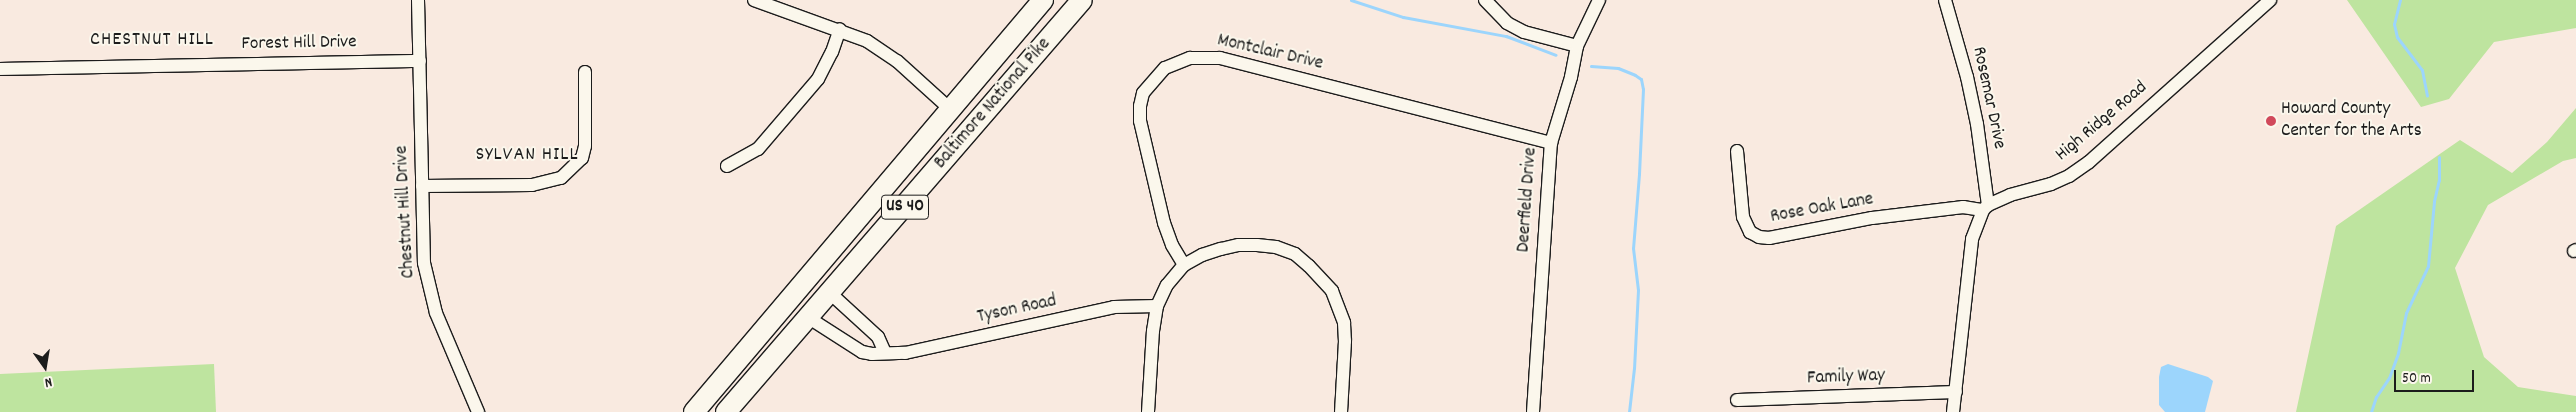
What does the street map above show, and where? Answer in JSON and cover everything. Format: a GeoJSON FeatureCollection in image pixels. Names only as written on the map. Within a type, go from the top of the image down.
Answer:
{"type":"FeatureCollection","features":[{"type":"Feature","properties":{"kind":"main road","name":"Baltimore National Pike"},"geometry":{"type":"LineString","coordinates":[[694,412],[1043,0]]}},
{"type":"Feature","properties":{"kind":"main road","name":"Baltimore National Pike"},"geometry":{"type":"LineString","coordinates":[[726,412],[1082,0]]}},
{"type":"Feature","properties":{"kind":"street","name":"Chestnut Hill Drive"},"geometry":{"type":"LineString","coordinates":[[418,0],[424,263],[441,327],[478,412]]}},
{"type":"Feature","properties":{"kind":"street"},"geometry":{"type":"LineString","coordinates":[[754,0],[867,41],[896,61],[950,108]]}},
{"type":"Feature","properties":{"kind":"street"},"geometry":{"type":"LineString","coordinates":[[1485,0],[1507,23],[1524,32],[1577,46]]}},
{"type":"Feature","properties":{"kind":"street","name":"Deerfield Drive"},"geometry":{"type":"LineString","coordinates":[[1533,412],[1551,143],[1571,77],[1577,46],[1599,0]]}},
{"type":"Feature","properties":{"kind":"street","name":"Rosemar Drive"},"geometry":{"type":"LineString","coordinates":[[1945,0],[1977,124],[1986,207]]}},
{"type":"Feature","properties":{"kind":"street","name":"High Ridge Road"},"geometry":{"type":"LineString","coordinates":[[1986,207],[2010,195],[2051,184],[2069,176],[2089,162],[2270,0]]}},
{"type":"Feature","properties":{"kind":"street"},"geometry":{"type":"LineString","coordinates":[[728,166],[758,149],[818,78],[832,52],[840,30]]}},
{"type":"Feature","properties":{"kind":"street","name":"Montclair Drive"},"geometry":{"type":"LineString","coordinates":[[1184,265],[1172,245],[1164,223],[1140,121],[1140,106],[1143,94],[1159,74],[1177,61],[1204,56],[1220,58],[1551,143]]}},
{"type":"Feature","properties":{"kind":"street","name":"Forest Hill Drive"},"geometry":{"type":"LineString","coordinates":[[0,69],[420,61]]}},
{"type":"Feature","properties":{"kind":"street"},"geometry":{"type":"LineString","coordinates":[[422,186],[532,185],[562,178],[582,158],[585,146],[585,72]]}},
{"type":"Feature","properties":{"kind":"street","name":"Rose Oak Lane"},"geometry":{"type":"LineString","coordinates":[[1737,151],[1743,216],[1750,232],[1759,237],[1768,238],[1872,218],[1963,207],[1986,207]]}},
{"type":"Feature","properties":{"kind":"street"},"geometry":{"type":"LineString","coordinates":[[1953,412],[1972,239],[1986,207]]}},
{"type":"Feature","properties":{"kind":"street"},"geometry":{"type":"LineString","coordinates":[[1148,412],[1153,331],[1157,306],[1167,285],[1184,265],[1202,255],[1221,249],[1257,245],[1276,247],[1295,254],[1332,291],[1344,323],[1345,341],[1341,412]]}},
{"type":"Feature","properties":{"kind":"street"},"geometry":{"type":"LineString","coordinates":[[830,293],[878,337],[885,354]]}},
{"type":"Feature","properties":{"kind":"street","name":"Tyson Road"},"geometry":{"type":"LineString","coordinates":[[808,318],[862,352],[885,354],[911,352],[1114,307],[1157,306]]}},
{"type":"Feature","properties":{"kind":"street","name":"Family Way"},"geometry":{"type":"LineString","coordinates":[[1737,400],[1956,392]]}},
{"type":"Feature","properties":{"kind":"green space"},"geometry":{"type":"Polygon","coordinates":[[[2347,0],[2576,0],[2576,28],[2494,42],[2449,99],[2421,107],[2347,0]]]}},
{"type":"Feature","properties":{"kind":"green space"},"geometry":{"type":"Polygon","coordinates":[[[2576,108],[2576,158],[2563,161],[2488,205],[2455,268],[2484,357],[2518,387],[2576,396],[2576,412],[2296,412],[2336,226],[2460,140],[2512,173],[2547,142],[2576,108]]]}},
{"type":"Feature","properties":{"kind":"green space"},"geometry":{"type":"Polygon","coordinates":[[[214,364],[216,412],[0,412],[0,374],[214,364]]]}},
{"type":"Feature","properties":{"kind":"water"},"geometry":{"type":"Polygon","coordinates":[[[2168,364],[2208,377],[2213,381],[2205,412],[2165,412],[2159,405],[2161,367],[2168,364]]]}},
{"type":"Feature","properties":{"kind":"waterway"},"geometry":{"type":"LineString","coordinates":[[1351,0],[1403,17],[1506,36],[1556,55]]}},
{"type":"Feature","properties":{"kind":"waterway"},"geometry":{"type":"LineString","coordinates":[[2400,0],[2394,24],[2397,37],[2422,70],[2427,96]]}},
{"type":"Feature","properties":{"kind":"waterway"},"geometry":{"type":"LineString","coordinates":[[1591,66],[1618,68],[1635,75],[1641,79],[1643,89],[1633,248],[1638,290],[1634,368],[1629,412]]}},
{"type":"Feature","properties":{"kind":"waterway"},"geometry":{"type":"LineString","coordinates":[[2371,412],[2376,397],[2389,378],[2398,353],[2406,313],[2428,266],[2434,201],[2439,180],[2439,157]]}},
{"type":"Feature","properties":{"kind":"place","name":"Howard County Center for the Arts"},"geometry":{"type":"Point","coordinates":[2271,121]}},
{"type":"Feature","properties":{"kind":"district","name":"CHESTNUT HILL"},"geometry":{"type":"Point","coordinates":[152,40]}},
{"type":"Feature","properties":{"kind":"district","name":"SYLVAN HILL"},"geometry":{"type":"Point","coordinates":[527,155]}}]}
